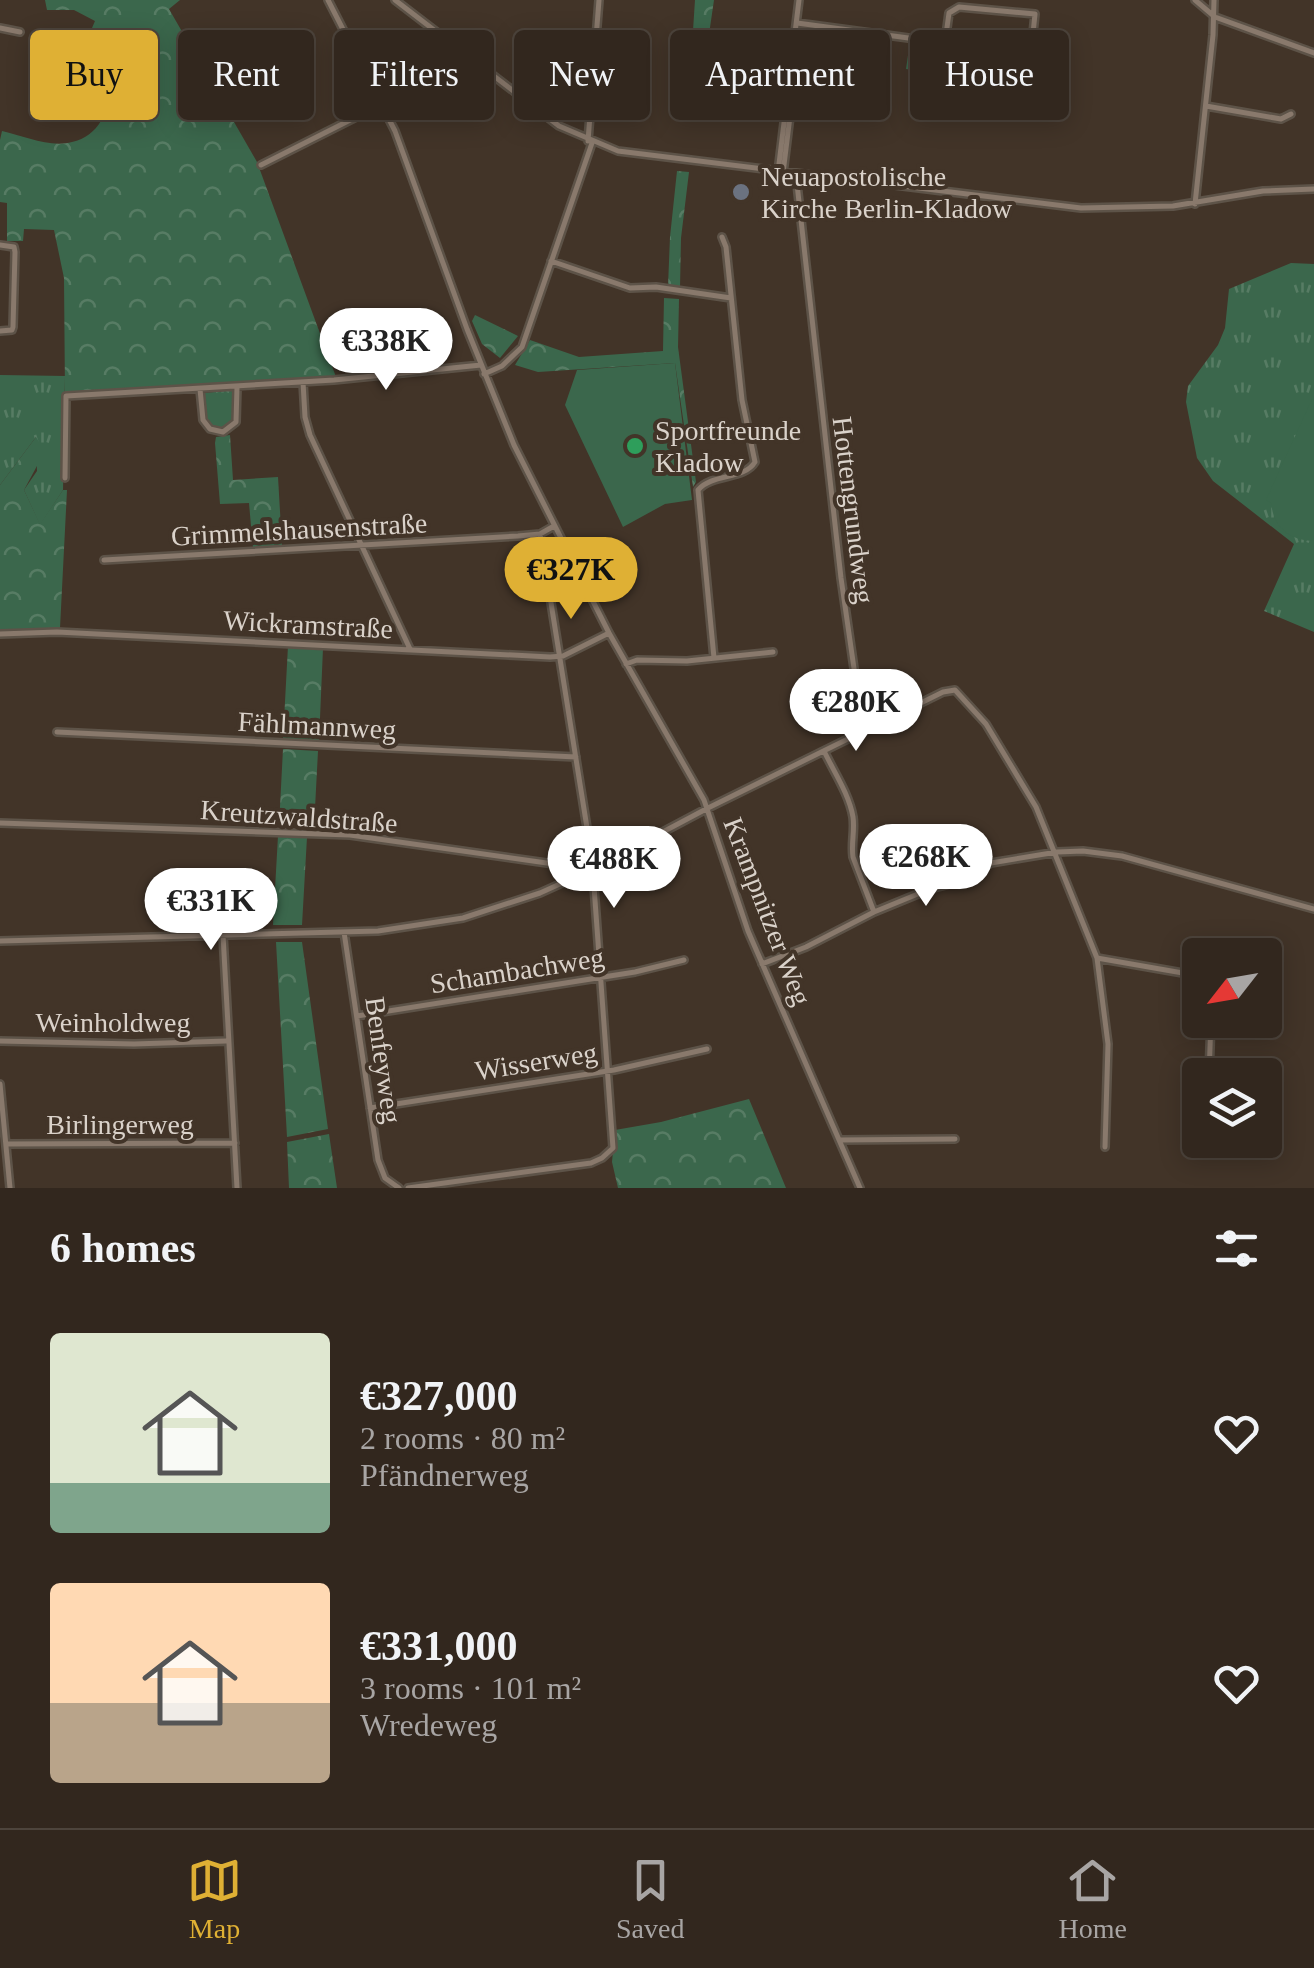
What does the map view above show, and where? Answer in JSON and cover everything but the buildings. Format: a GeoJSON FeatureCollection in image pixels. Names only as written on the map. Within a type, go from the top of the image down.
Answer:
{"type":"FeatureCollection","features":[{"type":"Feature","properties":{"kind":"street","name":"Krampnitzer Weg"},"geometry":{"type":"LineString","coordinates":[[328,0],[344,30]]}},
{"type":"Feature","properties":{"kind":"street"},"geometry":{"type":"LineString","coordinates":[[484,374],[502,366],[522,347],[590,142],[599,0]]}},
{"type":"Feature","properties":{"kind":"street"},"geometry":{"type":"LineString","coordinates":[[780,172],[799,0]]}},
{"type":"Feature","properties":{"kind":"street"},"geometry":{"type":"LineString","coordinates":[[1195,0],[1215,17],[1314,53]]}},
{"type":"Feature","properties":{"kind":"street"},"geometry":{"type":"LineString","coordinates":[[1194,204],[1214,0]]}},
{"type":"Feature","properties":{"kind":"street"},"geometry":{"type":"LineString","coordinates":[[398,1],[549,119],[590,142],[636,155],[1080,208],[1194,204],[1263,191],[1314,189]]}},
{"type":"Feature","properties":{"kind":"street"},"geometry":{"type":"LineString","coordinates":[[947,30],[954,10],[987,4],[1035,14],[1033,30]]}},
{"type":"Feature","properties":{"kind":"street"},"geometry":{"type":"LineString","coordinates":[[797,24],[910,38]]}},
{"type":"Feature","properties":{"kind":"street"},"geometry":{"type":"LineString","coordinates":[[0,28],[20,32]]}},
{"type":"Feature","properties":{"kind":"street"},"geometry":{"type":"LineString","coordinates":[[1206,106],[1281,119],[1291,114]]}},
{"type":"Feature","properties":{"kind":"street"},"geometry":{"type":"LineString","coordinates":[[260,165],[350,120]]}},
{"type":"Feature","properties":{"kind":"street","name":"Krampnitzer Weg"},"geometry":{"type":"LineString","coordinates":[[389,120],[514,445],[626,664],[708,808],[762,964],[860,1188]]}},
{"type":"Feature","properties":{"kind":"street","name":"Hottengrundweg"},"geometry":{"type":"LineString","coordinates":[[796,174],[840,578],[864,731]]}},
{"type":"Feature","properties":{"kind":"street"},"geometry":{"type":"LineString","coordinates":[[714,658],[698,490],[706,482],[754,465],[722,238]]}},
{"type":"Feature","properties":{"kind":"street"},"geometry":{"type":"LineString","coordinates":[[0,245],[14,247],[15,252],[12,330],[0,331]]}},
{"type":"Feature","properties":{"kind":"street"},"geometry":{"type":"LineString","coordinates":[[551,261],[630,288],[656,287],[731,298]]}},
{"type":"Feature","properties":{"kind":"street"},"geometry":{"type":"LineString","coordinates":[[65,478],[66,396],[303,382],[481,366]]}},
{"type":"Feature","properties":{"kind":"street"},"geometry":{"type":"LineString","coordinates":[[303,382],[310,435],[410,649]]}},
{"type":"Feature","properties":{"kind":"street"},"geometry":{"type":"LineString","coordinates":[[200,389],[206,425],[222,432],[236,422],[237,386]]}},
{"type":"Feature","properties":{"kind":"street","name":"Grimmelshausenstraße"},"geometry":{"type":"LineString","coordinates":[[104,560],[540,534],[554,526]]}},
{"type":"Feature","properties":{"kind":"street"},"geometry":{"type":"LineString","coordinates":[[408,1188],[591,1163],[612,1148],[593,870],[540,534]]}},
{"type":"Feature","properties":{"kind":"street","name":"Wickramstraße"},"geometry":{"type":"LineString","coordinates":[[0,634],[57,632],[559,656],[609,632]]}},
{"type":"Feature","properties":{"kind":"street"},"geometry":{"type":"LineString","coordinates":[[626,664],[637,660],[773,652]]}},
{"type":"Feature","properties":{"kind":"street"},"geometry":{"type":"LineString","coordinates":[[0,941],[344,932],[463,918],[540,893],[593,870],[708,808],[942,692],[956,690],[986,724],[1014,767],[1056,852],[1098,958],[1108,1044],[1105,1146]]}},
{"type":"Feature","properties":{"kind":"street","name":"Fählmannweg"},"geometry":{"type":"LineString","coordinates":[[57,732],[576,757]]}},
{"type":"Feature","properties":{"kind":"street"},"geometry":{"type":"LineString","coordinates":[[824,751],[851,804],[853,857],[874,912]]}},
{"type":"Feature","properties":{"kind":"street","name":"Kreutzwaldstraße"},"geometry":{"type":"LineString","coordinates":[[0,823],[350,835],[593,870]]}},
{"type":"Feature","properties":{"kind":"street"},"geometry":{"type":"LineString","coordinates":[[762,964],[930,888],[954,883],[992,863],[1056,852],[1122,856],[1314,908]]}},
{"type":"Feature","properties":{"kind":"street","name":"Benfeyweg"},"geometry":{"type":"LineString","coordinates":[[344,932],[380,1168],[397,1188]]}},
{"type":"Feature","properties":{"kind":"street"},"geometry":{"type":"LineString","coordinates":[[223,935],[237,1188]]}},
{"type":"Feature","properties":{"kind":"street"},"geometry":{"type":"LineString","coordinates":[[1098,958],[1182,973]]}},
{"type":"Feature","properties":{"kind":"street","name":"Schambachweg"},"geometry":{"type":"LineString","coordinates":[[357,1016],[601,978],[684,960]]}},
{"type":"Feature","properties":{"kind":"street","name":"Weinholdweg"},"geometry":{"type":"LineString","coordinates":[[0,1041],[226,1041]]}},
{"type":"Feature","properties":{"kind":"street","name":"Wisserweg"},"geometry":{"type":"LineString","coordinates":[[370,1108],[608,1070],[707,1049]]}},
{"type":"Feature","properties":{"kind":"street"},"geometry":{"type":"LineString","coordinates":[[0,1084],[10,1188]]}},
{"type":"Feature","properties":{"kind":"street"},"geometry":{"type":"LineString","coordinates":[[839,1140],[955,1139]]}},
{"type":"Feature","properties":{"kind":"street","name":"Birlingerweg"},"geometry":{"type":"LineString","coordinates":[[6,1144],[234,1143]]}},
{"type":"Feature","properties":{"kind":"green space"},"geometry":{"type":"Polygon","coordinates":[[[45,0],[180,0],[169,9],[181,30],[178,30],[178,120],[233,120],[257,162],[336,377],[65,394],[64,278],[54,230],[24,229],[23,241],[7,241],[7,203],[0,202],[2,131],[55,144],[88,135],[101,120],[158,120],[158,30],[93,30],[95,21],[74,10],[47,10],[45,0]]]}},
{"type":"Feature","properties":{"kind":"green space"},"geometry":{"type":"Polygon","coordinates":[[[695,0],[714,0],[710,30],[693,30],[695,0]]]}},
{"type":"Feature","properties":{"kind":"green space"},"geometry":{"type":"Polygon","coordinates":[[[677,171],[689,172],[680,288],[668,287],[677,171]]]}},
{"type":"Feature","properties":{"kind":"green space"},"geometry":{"type":"Polygon","coordinates":[[[1291,263],[1314,264],[1314,632],[1264,611],[1294,544],[1213,481],[1197,458],[1186,402],[1188,386],[1218,345],[1225,328],[1229,289],[1291,263]]]}},
{"type":"Feature","properties":{"kind":"green space"},"geometry":{"type":"Polygon","coordinates":[[[664,298],[679,299],[678,347],[696,482],[693,487],[675,363],[538,372],[515,365],[530,340],[579,357],[663,351],[664,298]]]}},
{"type":"Feature","properties":{"kind":"green space"},"geometry":{"type":"Polygon","coordinates":[[[475,315],[518,336],[500,358],[482,344],[472,321],[475,315]]]}},
{"type":"Feature","properties":{"kind":"green space","name":"Sportfreunde Kladow"},"geometry":{"type":"Polygon","coordinates":[[[675,363],[692,500],[665,504],[623,527],[565,405],[577,370],[675,363]]]}},
{"type":"Feature","properties":{"kind":"green space"},"geometry":{"type":"Polygon","coordinates":[[[0,375],[65,376],[63,490],[40,525],[24,490],[37,471],[36,437],[0,485],[0,375]]]}},
{"type":"Feature","properties":{"kind":"green space"},"geometry":{"type":"Polygon","coordinates":[[[235,390],[234,424],[223,429],[212,427],[206,418],[204,393],[235,390]]]}},
{"type":"Feature","properties":{"kind":"green space"},"geometry":{"type":"Polygon","coordinates":[[[1312,399],[1314,541],[1284,531],[1266,500],[1312,399]]]}},
{"type":"Feature","properties":{"kind":"green space"},"geometry":{"type":"Polygon","coordinates":[[[230,435],[233,480],[278,477],[282,546],[253,548],[249,503],[220,504],[215,443],[216,437],[230,435]]]}},
{"type":"Feature","properties":{"kind":"green space"},"geometry":{"type":"Polygon","coordinates":[[[36,437],[45,451],[24,490],[40,524],[63,490],[67,490],[60,628],[0,630],[0,485],[36,437]]]}},
{"type":"Feature","properties":{"kind":"green space"},"geometry":{"type":"Polygon","coordinates":[[[288,646],[323,648],[319,741],[283,739],[288,646]]]}},
{"type":"Feature","properties":{"kind":"green space"},"geometry":{"type":"Polygon","coordinates":[[[283,749],[318,751],[314,827],[279,826],[283,749]]]}},
{"type":"Feature","properties":{"kind":"green space"},"geometry":{"type":"Polygon","coordinates":[[[278,836],[307,837],[302,925],[273,925],[278,836]]]}},
{"type":"Feature","properties":{"kind":"green space"},"geometry":{"type":"Polygon","coordinates":[[[276,942],[302,942],[328,1129],[287,1137],[276,942]]]}},
{"type":"Feature","properties":{"kind":"green space"},"geometry":{"type":"Polygon","coordinates":[[[749,1099],[786,1188],[618,1188],[612,1162],[615,1130],[749,1099]]]}},
{"type":"Feature","properties":{"kind":"green space"},"geometry":{"type":"Polygon","coordinates":[[[329,1134],[337,1188],[289,1188],[287,1142],[329,1134]]]}},
{"type":"Feature","properties":{"kind":"place","name":"Neuapostolische Kirche Berlin-Kladow"},"geometry":{"type":"Point","coordinates":[741,192]}},
{"type":"Feature","properties":{"kind":"place","name":"Sportfreunde Kladow"},"geometry":{"type":"Point","coordinates":[635,446]}}]}
